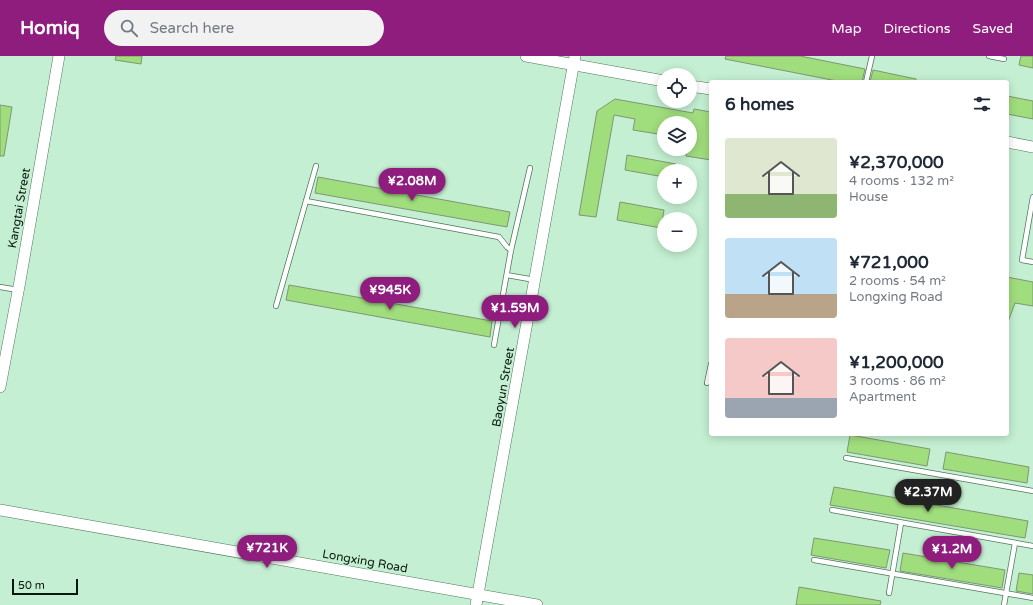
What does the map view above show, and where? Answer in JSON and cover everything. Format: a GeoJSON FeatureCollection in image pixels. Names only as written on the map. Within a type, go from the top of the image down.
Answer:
{"type":"FeatureCollection","features":[{"type":"Feature","properties":{"kind":"street","name":"Kangtai Street"},"geometry":{"type":"LineString","coordinates":[[0,387],[59,56]]}},
{"type":"Feature","properties":{"kind":"street"},"geometry":{"type":"LineString","coordinates":[[526,56],[574,60],[657,79]]}},
{"type":"Feature","properties":{"kind":"street","name":"Baoyun Street"},"geometry":{"type":"LineString","coordinates":[[477,600],[574,60]]}},
{"type":"Feature","properties":{"kind":"street"},"geometry":{"type":"LineString","coordinates":[[697,87],[709,89]]}},
{"type":"Feature","properties":{"kind":"street"},"geometry":{"type":"LineString","coordinates":[[1009,142],[1033,147]]}},
{"type":"Feature","properties":{"kind":"street","name":"Longxing Road"},"geometry":{"type":"LineString","coordinates":[[0,510],[477,600],[537,605]]}},
{"type":"Feature","properties":{"kind":"lane"},"geometry":{"type":"LineString","coordinates":[[866,80],[872,56]]}},
{"type":"Feature","properties":{"kind":"lane"},"geometry":{"type":"LineString","coordinates":[[989,56],[1004,59]]}},
{"type":"Feature","properties":{"kind":"lane"},"geometry":{"type":"LineString","coordinates":[[276,306],[316,166]]}},
{"type":"Feature","properties":{"kind":"lane"},"geometry":{"type":"LineString","coordinates":[[494,345],[511,250],[530,168]]}},
{"type":"Feature","properties":{"kind":"lane"},"geometry":{"type":"LineString","coordinates":[[1033,198],[1022,260],[1033,262]]}},
{"type":"Feature","properties":{"kind":"lane"},"geometry":{"type":"LineString","coordinates":[[306,201],[499,237],[511,250]]}},
{"type":"Feature","properties":{"kind":"lane"},"geometry":{"type":"LineString","coordinates":[[507,275],[535,280]]}},
{"type":"Feature","properties":{"kind":"lane"},"geometry":{"type":"LineString","coordinates":[[0,287],[18,290]]}},
{"type":"Feature","properties":{"kind":"lane"},"geometry":{"type":"LineString","coordinates":[[708,383],[709,377]]}},
{"type":"Feature","properties":{"kind":"lane"},"geometry":{"type":"LineString","coordinates":[[846,458],[1033,491]]}},
{"type":"Feature","properties":{"kind":"lane"},"geometry":{"type":"LineString","coordinates":[[832,510],[1033,546]]}},
{"type":"Feature","properties":{"kind":"lane"},"geometry":{"type":"LineString","coordinates":[[889,593],[901,522]]}},
{"type":"Feature","properties":{"kind":"lane"},"geometry":{"type":"LineString","coordinates":[[1004,605],[1015,543]]}},
{"type":"Feature","properties":{"kind":"lane"},"geometry":{"type":"LineString","coordinates":[[814,560],[1033,598]]}},
{"type":"Feature","properties":{"kind":"building"},"geometry":{"type":"Polygon","coordinates":[[[116,56],[142,56],[141,64],[115,60],[116,56]]]}},
{"type":"Feature","properties":{"kind":"building"},"geometry":{"type":"Polygon","coordinates":[[[726,56],[800,56],[865,69],[862,80],[832,80],[725,59],[726,56]]]}},
{"type":"Feature","properties":{"kind":"building"},"geometry":{"type":"Polygon","coordinates":[[[1021,56],[1033,56],[1033,68],[1019,65],[1021,56]]]}},
{"type":"Feature","properties":{"kind":"building"},"geometry":{"type":"Polygon","coordinates":[[[873,70],[916,79],[916,80],[870,80],[873,70]]]}},
{"type":"Feature","properties":{"kind":"building"},"geometry":{"type":"Polygon","coordinates":[[[1009,96],[1033,101],[1033,119],[1009,114],[1009,96]]]}},
{"type":"Feature","properties":{"kind":"building"},"geometry":{"type":"Polygon","coordinates":[[[615,99],[657,107],[657,108],[693,113],[694,109],[709,112],[709,160],[686,156],[697,156],[697,116],[657,116],[657,134],[633,130],[635,119],[614,115],[596,217],[579,215],[597,111],[615,99]]]}},
{"type":"Feature","properties":{"kind":"building"},"geometry":{"type":"Polygon","coordinates":[[[0,105],[12,107],[4,156],[0,156],[0,105]]]}},
{"type":"Feature","properties":{"kind":"building"},"geometry":{"type":"Polygon","coordinates":[[[627,155],[676,164],[657,164],[657,176],[625,170],[627,155]]]}},
{"type":"Feature","properties":{"kind":"building"},"geometry":{"type":"Polygon","coordinates":[[[318,177],[510,212],[507,227],[315,193],[318,177]]]}},
{"type":"Feature","properties":{"kind":"building"},"geometry":{"type":"Polygon","coordinates":[[[620,202],[664,210],[664,212],[657,212],[657,227],[617,220],[620,202]]]}},
{"type":"Feature","properties":{"kind":"building"},"geometry":{"type":"Polygon","coordinates":[[[1009,277],[1033,282],[1033,306],[1015,303],[1009,319],[1009,277]]]}},
{"type":"Feature","properties":{"kind":"building"},"geometry":{"type":"Polygon","coordinates":[[[289,285],[492,321],[490,337],[286,300],[289,285]]]}},
{"type":"Feature","properties":{"kind":"building"},"geometry":{"type":"Polygon","coordinates":[[[850,436],[930,449],[927,466],[847,452],[850,436]]]}},
{"type":"Feature","properties":{"kind":"building"},"geometry":{"type":"Polygon","coordinates":[[[946,452],[1029,467],[1027,483],[943,469],[946,452]]]}},
{"type":"Feature","properties":{"kind":"building"},"geometry":{"type":"Polygon","coordinates":[[[834,487],[1028,521],[1025,538],[830,505],[834,487]]]}},
{"type":"Feature","properties":{"kind":"building"},"geometry":{"type":"Polygon","coordinates":[[[814,538],[890,550],[886,568],[811,555],[814,538]]]}},
{"type":"Feature","properties":{"kind":"building"},"geometry":{"type":"Polygon","coordinates":[[[903,553],[1005,570],[1002,588],[900,571],[903,553]]]}},
{"type":"Feature","properties":{"kind":"building"},"geometry":{"type":"Polygon","coordinates":[[[1019,573],[1033,575],[1033,594],[1016,591],[1019,573]]]}},
{"type":"Feature","properties":{"kind":"building"},"geometry":{"type":"Polygon","coordinates":[[[799,587],[881,601],[880,605],[796,605],[799,587]]]}}]}
